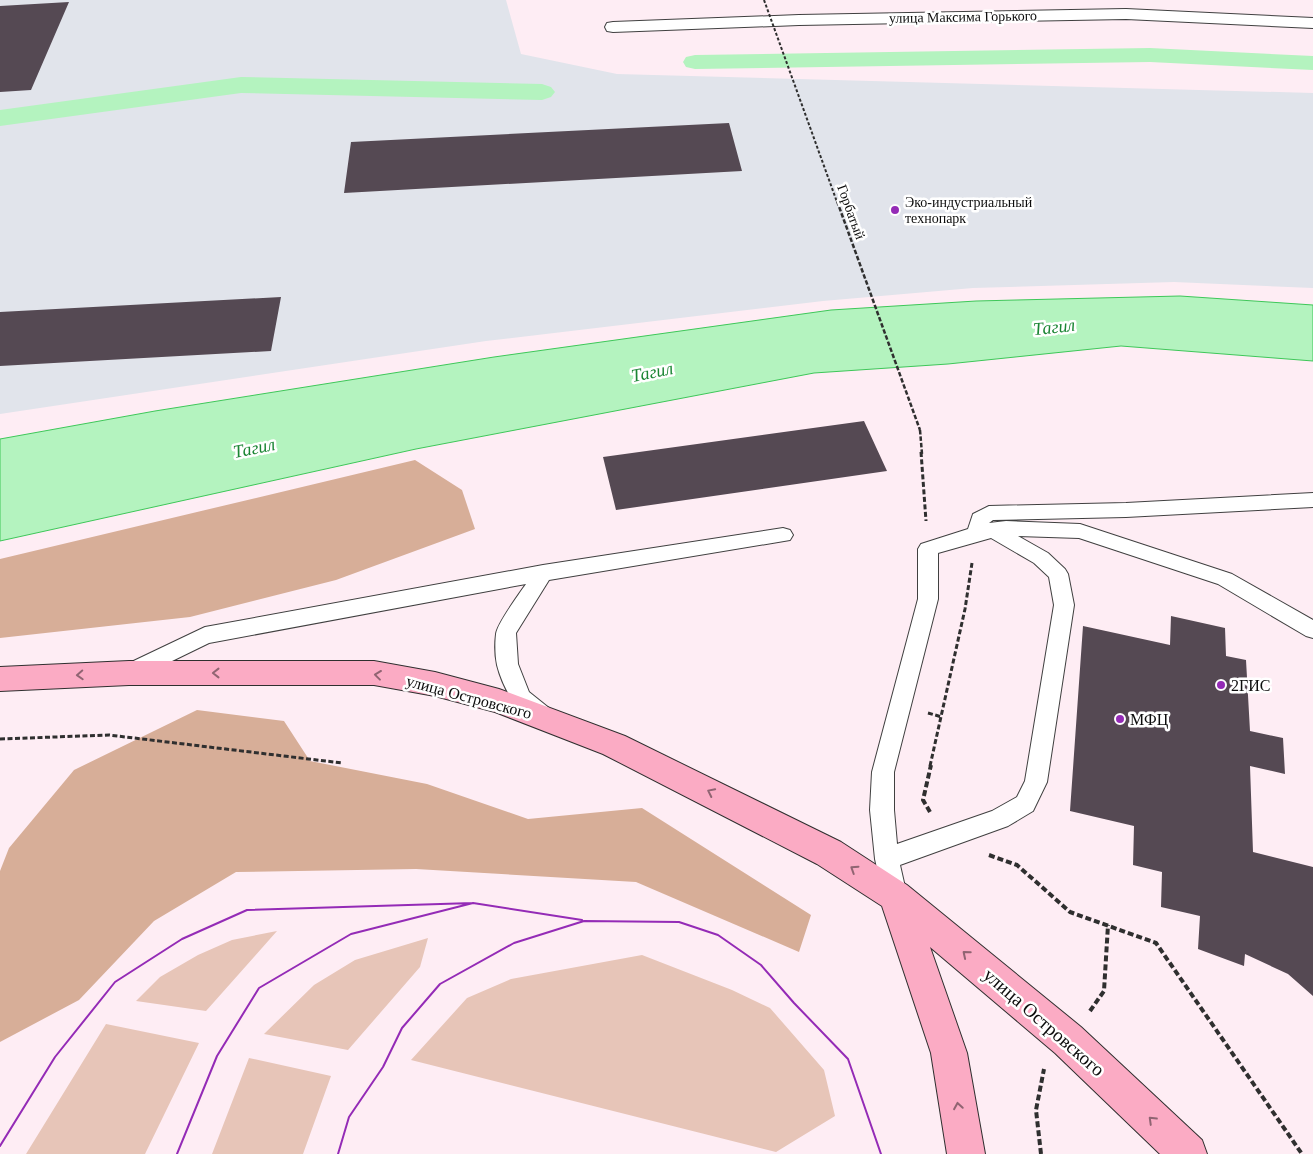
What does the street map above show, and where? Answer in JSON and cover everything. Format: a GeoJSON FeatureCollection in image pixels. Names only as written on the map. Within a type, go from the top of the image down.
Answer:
{"type":"FeatureCollection","features":[{"type":"Feature","properties":{"kind":"main road","name":"улица Островского"},"geometry":{"type":"LineString","coordinates":[[0,679],[129,673],[374,674],[435,684],[499,702],[614,745],[829,853],[895,896],[1068,1040],[1188,1154]]}},
{"type":"Feature","properties":{"kind":"main road"},"geometry":{"type":"LineString","coordinates":[[895,896],[950,1053],[966,1154]]}},
{"type":"Feature","properties":{"kind":"street","name":"улица Максима Горького"},"geometry":{"type":"LineString","coordinates":[[612,27],[809,20],[1126,14],[1313,23]]}},
{"type":"Feature","properties":{"kind":"lane"},"geometry":{"type":"LineString","coordinates":[[887,859],[1000,819],[1025,804],[1036,782],[1064,605],[1058,574],[1041,558],[985,532],[980,519],[989,514],[1126,510],[1313,500]]}},
{"type":"Feature","properties":{"kind":"lane"},"geometry":{"type":"LineString","coordinates":[[895,896],[887,859],[882,810],[883,772],[928,599],[928,549],[985,532],[1006,528],[1080,531],[1225,579],[1313,630]]}},
{"type":"Feature","properties":{"kind":"lane"},"geometry":{"type":"LineString","coordinates":[[129,673],[205,635],[542,573],[783,535]]}},
{"type":"Feature","properties":{"kind":"lane"},"geometry":{"type":"LineString","coordinates":[[542,573],[506,632],[507,664],[520,698],[544,718]]}},
{"type":"Feature","properties":{"kind":"path","name":"Горбатый"},"geometry":{"type":"LineString","coordinates":[[764,0],[920,430],[928,549]]}},
{"type":"Feature","properties":{"kind":"path"},"geometry":{"type":"LineString","coordinates":[[985,532],[965,609],[923,800],[946,838],[1017,865],[1070,912],[1156,943],[1302,1154]]}},
{"type":"Feature","properties":{"kind":"path"},"geometry":{"type":"LineString","coordinates":[[0,739],[109,735],[342,763]]}},
{"type":"Feature","properties":{"kind":"path"},"geometry":{"type":"LineString","coordinates":[[1041,1154],[1036,1110],[1042,1071],[1104,992],[1108,925]]}},
{"type":"Feature","properties":{"kind":"shaded area"},"geometry":{"type":"Polygon","coordinates":[[[0,0],[506,0],[521,54],[617,74],[1313,93],[1313,288],[1174,282],[973,288],[823,301],[486,341],[0,414],[0,0]]]}},
{"type":"Feature","properties":{"kind":"shaded area"},"geometry":{"type":"Polygon","coordinates":[[[415,460],[462,490],[475,529],[336,580],[190,617],[0,638],[0,559],[415,460]]]}},
{"type":"Feature","properties":{"kind":"shaded area"},"geometry":{"type":"Polygon","coordinates":[[[197,710],[284,721],[310,761],[427,784],[528,819],[642,808],[811,915],[799,952],[636,882],[416,869],[236,872],[154,921],[79,1000],[0,1042],[0,871],[9,848],[74,770],[197,710]]]}},
{"type":"Feature","properties":{"kind":"shaded area"},"geometry":{"type":"Polygon","coordinates":[[[277,931],[206,1011],[136,1001],[160,977],[198,955],[232,940],[277,931]]]}},
{"type":"Feature","properties":{"kind":"shaded area"},"geometry":{"type":"Polygon","coordinates":[[[428,938],[420,967],[348,1050],[264,1034],[314,985],[355,960],[428,938]]]}},
{"type":"Feature","properties":{"kind":"shaded area"},"geometry":{"type":"Polygon","coordinates":[[[642,955],[732,990],[770,1008],[824,1070],[835,1116],[776,1152],[411,1060],[467,998],[511,979],[642,955]]]}},
{"type":"Feature","properties":{"kind":"shaded area"},"geometry":{"type":"Polygon","coordinates":[[[106,1024],[199,1043],[145,1154],[26,1154],[106,1024]]]}},
{"type":"Feature","properties":{"kind":"shaded area"},"geometry":{"type":"Polygon","coordinates":[[[249,1058],[331,1076],[303,1154],[212,1154],[249,1058]]]}},
{"type":"Feature","properties":{"kind":"water","name":"Тагил"},"geometry":{"type":"Polygon","coordinates":[[[1180,296],[1313,305],[1313,361],[1121,346],[948,364],[814,373],[416,449],[0,541],[0,439],[155,411],[494,357],[831,310],[976,301],[1180,296]]]}},
{"type":"Feature","properties":{"kind":"building"},"geometry":{"type":"Polygon","coordinates":[[[69,2],[31,90],[0,92],[0,6],[69,2]]]}},
{"type":"Feature","properties":{"kind":"building"},"geometry":{"type":"Polygon","coordinates":[[[729,123],[742,171],[344,193],[351,142],[729,123]]]}},
{"type":"Feature","properties":{"kind":"building"},"geometry":{"type":"Polygon","coordinates":[[[281,297],[271,351],[0,366],[0,312],[281,297]]]}},
{"type":"Feature","properties":{"kind":"building"},"geometry":{"type":"Polygon","coordinates":[[[864,421],[887,471],[616,510],[603,457],[864,421]]]}},
{"type":"Feature","properties":{"kind":"building"},"geometry":{"type":"Polygon","coordinates":[[[1171,616],[1225,628],[1226,656],[1246,660],[1250,731],[1283,738],[1285,774],[1250,766],[1253,852],[1313,867],[1313,996],[1288,974],[1245,954],[1244,966],[1198,949],[1200,916],[1161,907],[1162,872],[1133,865],[1134,826],[1070,811],[1083,626],[1170,645],[1171,616]]]}},
{"type":"Feature","properties":{"kind":"waterway"},"geometry":{"type":"LineString","coordinates":[[695,62],[1150,55],[1313,63]]}},
{"type":"Feature","properties":{"kind":"waterway"},"geometry":{"type":"LineString","coordinates":[[0,118],[241,85],[542,92]]}},
{"type":"Feature","properties":{"kind":"tram line"},"geometry":{"type":"LineString","coordinates":[[0,1146],[55,1057],[115,982],[182,939],[247,910],[473,903]]}},
{"type":"Feature","properties":{"kind":"tram line"},"geometry":{"type":"LineString","coordinates":[[177,1154],[217,1056],[259,988],[351,934],[473,903]]}},
{"type":"Feature","properties":{"kind":"tram line"},"geometry":{"type":"LineString","coordinates":[[473,903],[582,920]]}},
{"type":"Feature","properties":{"kind":"tram line"},"geometry":{"type":"LineString","coordinates":[[338,1154],[349,1117],[383,1067],[402,1028],[440,984],[514,943],[584,921],[679,922],[718,935],[761,965],[794,1003],[848,1059],[881,1154]]}},
{"type":"Feature","properties":{"kind":"place","name":"Эко-индустриальный технопарк"},"geometry":{"type":"Point","coordinates":[895,210]}},
{"type":"Feature","properties":{"kind":"place","name":"2ГИС"},"geometry":{"type":"Point","coordinates":[1221,685]}},
{"type":"Feature","properties":{"kind":"place","name":"МФЦ"},"geometry":{"type":"Point","coordinates":[1120,719]}}]}
